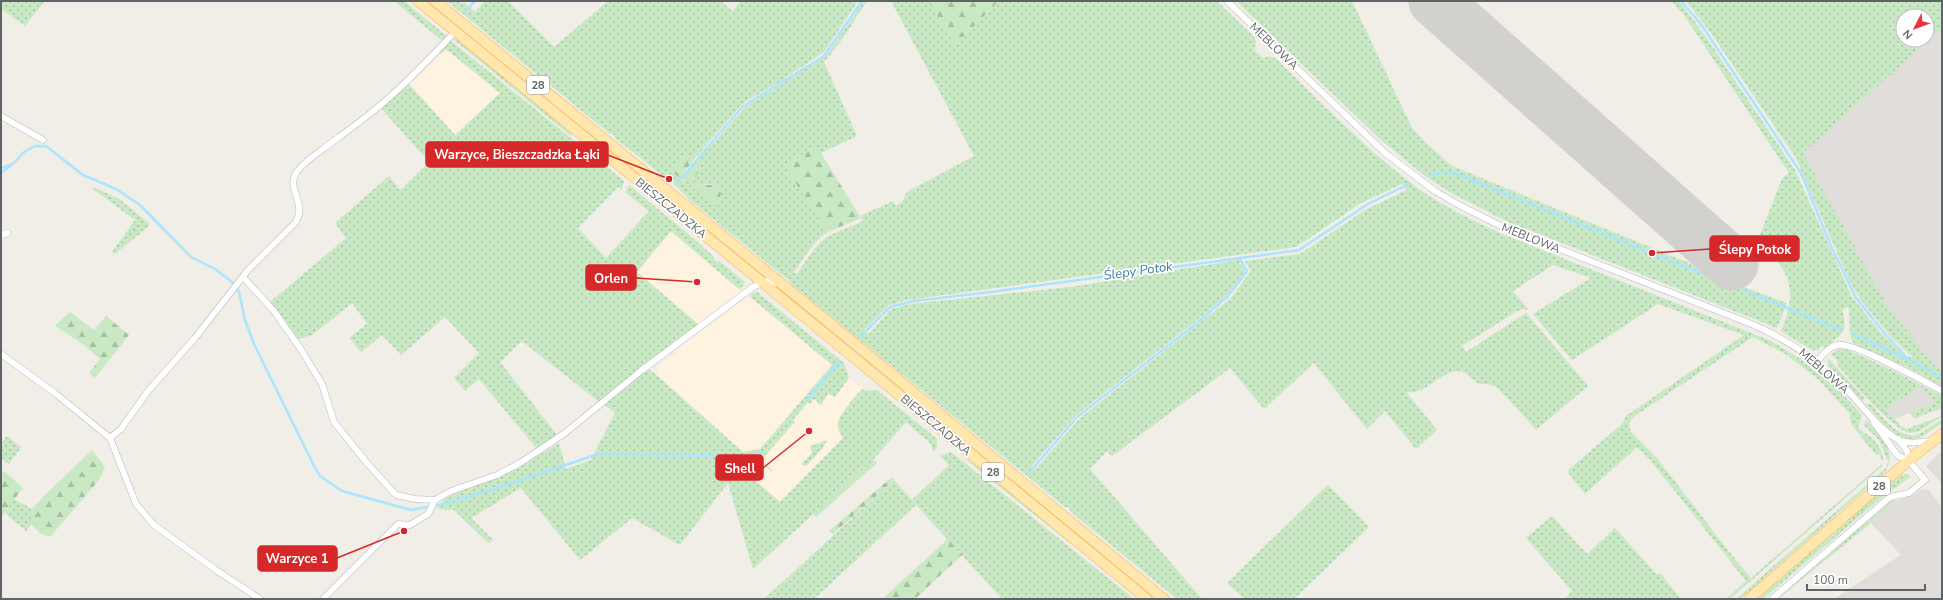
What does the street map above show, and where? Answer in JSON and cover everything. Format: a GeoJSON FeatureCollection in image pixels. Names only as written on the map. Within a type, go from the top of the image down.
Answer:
{"type":"FeatureCollection","features":[{"type":"Feature","properties":{"kind":"main road","name":"BIESZCZADZKA"},"geometry":{"type":"LineString","coordinates":[[418,1],[758,282],[1147,599]]}},
{"type":"Feature","properties":{"kind":"main road","name":"BIESZCZADZKA"},"geometry":{"type":"LineString","coordinates":[[435,1],[1164,599]]}},
{"type":"Feature","properties":{"kind":"main road","name":"28"},"geometry":{"type":"LineString","coordinates":[[1749,599],[1942,434]]}},
{"type":"Feature","properties":{"kind":"street","name":"MEBLOWA"},"geometry":{"type":"LineString","coordinates":[[1227,1],[1385,153],[1410,173],[1459,205],[1501,226],[1754,325],[1791,344],[1817,362],[1839,381],[1871,417],[1896,455],[1909,461]]}},
{"type":"Feature","properties":{"kind":"street"},"geometry":{"type":"LineString","coordinates":[[110,438],[121,429],[148,391],[195,338],[255,262],[298,219],[300,207],[293,181],[298,170],[379,106],[412,77],[456,32]]}},
{"type":"Feature","properties":{"kind":"street"},"geometry":{"type":"LineString","coordinates":[[1,116],[43,140]]}},
{"type":"Feature","properties":{"kind":"street"},"geometry":{"type":"LineString","coordinates":[[1,235],[8,233]]}},
{"type":"Feature","properties":{"kind":"street","name":"BIESZCZADZKA"},"geometry":{"type":"LineString","coordinates":[[750,258],[759,272],[758,282],[768,281],[783,286]]}},
{"type":"Feature","properties":{"kind":"street"},"geometry":{"type":"LineString","coordinates":[[243,277],[274,311],[300,348],[322,384],[334,422],[367,463],[396,495],[435,501]]}},
{"type":"Feature","properties":{"kind":"street"},"geometry":{"type":"LineString","coordinates":[[323,599],[398,524],[410,525],[428,514],[435,501],[451,491],[497,475],[520,463],[565,433],[642,370],[718,315],[758,282]]}},
{"type":"Feature","properties":{"kind":"street"},"geometry":{"type":"LineString","coordinates":[[1817,362],[1831,347],[1844,345],[1901,369],[1942,391]]}},
{"type":"Feature","properties":{"kind":"street"},"geometry":{"type":"LineString","coordinates":[[1,354],[56,394],[110,438],[136,504],[154,524],[216,570],[260,599]]}},
{"type":"Feature","properties":{"kind":"street","name":"MEBLOWA"},"geometry":{"type":"LineString","coordinates":[[1871,417],[1898,439],[1907,451],[1909,461]]}},
{"type":"Feature","properties":{"kind":"street","name":"MEBLOWA"},"geometry":{"type":"LineString","coordinates":[[1898,439],[1910,443],[1933,441]]}},
{"type":"Feature","properties":{"kind":"street"},"geometry":{"type":"LineString","coordinates":[[1772,599],[1890,497],[1909,493],[1924,480],[1909,461]]}},
{"type":"Feature","properties":{"kind":"shaded area"},"geometry":{"type":"Polygon","coordinates":[[[1942,28],[1942,370],[1934,365],[1886,304],[1803,153],[1920,48],[1935,48],[1935,34],[1942,28]]]}},
{"type":"Feature","properties":{"kind":"shaded area"},"geometry":{"type":"Polygon","coordinates":[[[446,49],[500,93],[455,135],[409,84],[446,49]]]}},
{"type":"Feature","properties":{"kind":"shaded area"},"geometry":{"type":"Polygon","coordinates":[[[671,231],[743,292],[699,325],[637,272],[671,231]]]}},
{"type":"Feature","properties":{"kind":"shaded area"},"geometry":{"type":"Polygon","coordinates":[[[749,296],[832,364],[760,450],[743,452],[655,374],[660,370],[658,366],[677,352],[676,350],[749,296]]]}},
{"type":"Feature","properties":{"kind":"shaded area"},"geometry":{"type":"Polygon","coordinates":[[[837,368],[865,391],[847,436],[781,504],[746,474],[837,368]]]}},
{"type":"Feature","properties":{"kind":"shaded area"},"geometry":{"type":"Polygon","coordinates":[[[1921,386],[1936,403],[1894,419],[1885,410],[1921,386]]]}},
{"type":"Feature","properties":{"kind":"shaded area"},"geometry":{"type":"Polygon","coordinates":[[[1942,451],[1942,484],[1926,466],[1942,451]]]}},
{"type":"Feature","properties":{"kind":"shaded area"},"geometry":{"type":"Polygon","coordinates":[[[1922,489],[1929,490],[1942,508],[1942,599],[1834,599],[1901,555],[1871,523],[1894,501],[1912,496],[1922,489]]]}},
{"type":"Feature","properties":{"kind":"green space"},"geometry":{"type":"Polygon","coordinates":[[[1,1],[45,1],[25,26],[1,9],[1,1]]]}},
{"type":"Feature","properties":{"kind":"green space"},"geometry":{"type":"Polygon","coordinates":[[[394,1],[404,1],[447,37],[444,42],[394,1]]]}},
{"type":"Feature","properties":{"kind":"green space"},"geometry":{"type":"Polygon","coordinates":[[[447,1],[459,1],[462,4],[464,2],[475,12],[485,1],[508,1],[554,47],[608,1],[721,1],[732,11],[741,1],[858,1],[824,52],[779,82],[743,103],[695,158],[688,155],[672,172],[717,207],[712,184],[697,185],[693,182],[700,161],[699,156],[709,148],[745,107],[826,56],[864,1],[867,1],[841,41],[824,62],[857,136],[821,153],[812,149],[785,167],[828,232],[809,250],[794,272],[797,274],[815,248],[826,237],[863,221],[860,216],[893,201],[896,206],[902,202],[907,192],[974,156],[891,1],[928,1],[955,45],[999,1],[1217,1],[1254,37],[1256,42],[1254,50],[1264,59],[1268,56],[1275,58],[1361,141],[1416,187],[1460,214],[1507,236],[1771,341],[1813,367],[1836,387],[1862,415],[1858,427],[1878,445],[1883,456],[1883,462],[1879,453],[1876,455],[1851,424],[1850,414],[1819,380],[1787,355],[1753,337],[1636,415],[1629,424],[1631,432],[1656,457],[1751,578],[1882,464],[1881,467],[1730,599],[1726,599],[1746,581],[1651,461],[1637,447],[1585,494],[1567,471],[1622,424],[1626,416],[1744,335],[1658,304],[1572,360],[1533,314],[1591,278],[1553,265],[1513,291],[1529,310],[1523,309],[1517,311],[1462,346],[1466,352],[1526,313],[1588,386],[1536,430],[1497,388],[1492,385],[1478,383],[1464,372],[1457,371],[1447,374],[1423,389],[1406,392],[1437,430],[1416,449],[1385,411],[1367,429],[1314,363],[1264,409],[1230,368],[1112,456],[1107,451],[1090,469],[1202,599],[1177,599],[1071,512],[1068,507],[1065,507],[692,202],[668,178],[667,179],[615,138],[613,133],[610,134],[447,1]],[[1402,184],[1361,203],[1296,247],[908,300],[889,305],[864,330],[869,334],[891,309],[910,304],[1070,287],[1238,260],[1245,271],[1227,295],[1076,415],[1031,467],[1035,470],[1079,419],[1231,298],[1251,271],[1245,261],[1300,254],[1367,209],[1407,190],[1402,184]]]}},
{"type":"Feature","properties":{"kind":"green space"},"geometry":{"type":"Polygon","coordinates":[[[928,1],[999,1],[955,45],[928,1]]]}},
{"type":"Feature","properties":{"kind":"green space"},"geometry":{"type":"Polygon","coordinates":[[[1236,1],[1352,1],[1412,128],[1427,144],[1452,166],[1711,272],[1717,277],[1787,303],[1777,328],[1506,221],[1453,194],[1425,176],[1380,139],[1236,1]]]}},
{"type":"Feature","properties":{"kind":"green space"},"geometry":{"type":"Polygon","coordinates":[[[1671,1],[1679,1],[1706,37],[1795,170],[1852,297],[1881,333],[1902,354],[1914,359],[1890,336],[1860,299],[1848,278],[1796,158],[1711,33],[1686,1],[1942,1],[1942,28],[1935,34],[1935,8],[1895,8],[1895,48],[1920,48],[1803,153],[1886,304],[1934,365],[1942,370],[1942,387],[1911,369],[1855,344],[1852,341],[1850,332],[1848,307],[1842,310],[1845,324],[1842,333],[1824,348],[1822,346],[1818,350],[1812,350],[1781,331],[1790,303],[1788,282],[1785,273],[1760,241],[1759,237],[1782,179],[1789,173],[1684,15],[1671,1]]]}},
{"type":"Feature","properties":{"kind":"green space"},"geometry":{"type":"Polygon","coordinates":[[[453,39],[456,39],[573,134],[571,136],[453,39]]]}},
{"type":"Feature","properties":{"kind":"green space"},"geometry":{"type":"Polygon","coordinates":[[[451,41],[624,181],[622,190],[618,187],[578,228],[606,258],[649,211],[625,192],[629,185],[693,238],[714,257],[713,259],[718,263],[719,261],[745,282],[740,290],[671,231],[637,272],[699,325],[643,365],[599,402],[522,341],[500,362],[557,435],[537,449],[479,379],[465,391],[454,378],[479,353],[445,317],[401,355],[382,335],[361,352],[349,338],[367,324],[352,303],[312,335],[299,339],[269,303],[346,238],[335,223],[389,176],[400,190],[429,162],[381,108],[409,84],[455,135],[500,93],[446,49],[441,54],[440,52],[451,41]]]}},
{"type":"Feature","properties":{"kind":"green space"},"geometry":{"type":"Polygon","coordinates":[[[812,149],[821,153],[861,218],[828,232],[785,167],[812,149]]]}},
{"type":"Feature","properties":{"kind":"green space"},"geometry":{"type":"Polygon","coordinates":[[[688,155],[695,158],[680,178],[672,172],[688,155]]]}},
{"type":"Feature","properties":{"kind":"green space"},"geometry":{"type":"Polygon","coordinates":[[[699,156],[700,170],[693,182],[697,185],[718,185],[722,189],[717,208],[682,179],[699,156]]]}},
{"type":"Feature","properties":{"kind":"green space"},"geometry":{"type":"Polygon","coordinates":[[[94,187],[119,199],[149,223],[149,226],[115,254],[112,252],[135,220],[93,189],[94,187]]]}},
{"type":"Feature","properties":{"kind":"green space"},"geometry":{"type":"Polygon","coordinates":[[[756,291],[844,363],[849,378],[835,397],[828,394],[821,405],[814,399],[810,404],[808,402],[793,420],[795,422],[761,460],[773,471],[772,472],[762,463],[750,476],[780,502],[843,438],[838,427],[839,419],[856,395],[863,389],[865,391],[877,390],[937,439],[937,446],[934,452],[930,443],[906,422],[873,460],[753,569],[728,483],[680,545],[632,518],[580,560],[521,488],[471,518],[493,540],[488,543],[454,510],[438,509],[445,498],[518,468],[559,443],[566,469],[591,460],[615,413],[605,405],[649,370],[652,371],[743,452],[760,449],[832,365],[749,296],[756,291]]]}},
{"type":"Feature","properties":{"kind":"green space"},"geometry":{"type":"Polygon","coordinates":[[[70,312],[94,330],[106,316],[129,335],[95,378],[89,373],[100,359],[83,344],[55,326],[70,312]]]}},
{"type":"Feature","properties":{"kind":"green space"},"geometry":{"type":"Polygon","coordinates":[[[1841,349],[1848,350],[1890,369],[1942,396],[1942,408],[1916,418],[1910,413],[1935,403],[1921,386],[1885,410],[1900,424],[1899,425],[1906,429],[1942,417],[1924,429],[1912,433],[1905,431],[1896,425],[1863,394],[1838,366],[1837,359],[1830,354],[1841,349]]]}},
{"type":"Feature","properties":{"kind":"green space"},"geometry":{"type":"Polygon","coordinates":[[[1828,358],[1864,397],[1863,401],[1831,368],[1828,364],[1828,358]]]}},
{"type":"Feature","properties":{"kind":"green space"},"geometry":{"type":"Polygon","coordinates":[[[1870,403],[1891,426],[1904,434],[1918,434],[1942,420],[1942,423],[1921,437],[1911,439],[1903,437],[1896,434],[1882,422],[1866,404],[1870,403]]]}},
{"type":"Feature","properties":{"kind":"green space"},"geometry":{"type":"Polygon","coordinates":[[[1867,420],[1886,444],[1890,457],[1885,472],[1740,599],[1736,599],[1886,468],[1888,461],[1879,440],[1864,425],[1867,420]]]}},
{"type":"Feature","properties":{"kind":"green space"},"geometry":{"type":"Polygon","coordinates":[[[7,436],[21,447],[9,464],[1,458],[1,444],[7,436]]]}},
{"type":"Feature","properties":{"kind":"green space"},"geometry":{"type":"Polygon","coordinates":[[[827,440],[823,448],[807,465],[805,466],[801,464],[812,453],[810,446],[827,440]]]}},
{"type":"Feature","properties":{"kind":"green space"},"geometry":{"type":"Polygon","coordinates":[[[92,450],[105,467],[99,480],[50,537],[40,533],[31,524],[32,509],[92,450]]]}},
{"type":"Feature","properties":{"kind":"green space"},"geometry":{"type":"Polygon","coordinates":[[[951,452],[1134,599],[1002,599],[916,505],[814,599],[764,599],[894,480],[912,500],[949,465],[940,456],[951,452]]]}},
{"type":"Feature","properties":{"kind":"green space"},"geometry":{"type":"Polygon","coordinates":[[[960,455],[982,469],[1071,544],[960,455]]]}},
{"type":"Feature","properties":{"kind":"green space"},"geometry":{"type":"Polygon","coordinates":[[[873,460],[877,463],[816,517],[813,514],[873,460]]]}},
{"type":"Feature","properties":{"kind":"green space"},"geometry":{"type":"Polygon","coordinates":[[[4,471],[23,488],[1,517],[1,475],[4,471]]]}},
{"type":"Feature","properties":{"kind":"green space"},"geometry":{"type":"Polygon","coordinates":[[[1906,474],[1911,476],[1888,492],[1763,599],[1757,599],[1901,475],[1906,474]]]}},
{"type":"Feature","properties":{"kind":"green space"},"geometry":{"type":"Polygon","coordinates":[[[892,477],[894,480],[833,534],[829,531],[892,477]]]}},
{"type":"Feature","properties":{"kind":"green space"},"geometry":{"type":"Polygon","coordinates":[[[1328,485],[1369,527],[1294,599],[1245,599],[1227,583],[1328,485]]]}},
{"type":"Feature","properties":{"kind":"green space"},"geometry":{"type":"Polygon","coordinates":[[[14,499],[32,509],[31,524],[26,531],[5,513],[14,499]]]}},
{"type":"Feature","properties":{"kind":"green space"},"geometry":{"type":"Polygon","coordinates":[[[1895,500],[1871,523],[1779,598],[1891,501],[1895,500]]]}},
{"type":"Feature","properties":{"kind":"green space"},"geometry":{"type":"Polygon","coordinates":[[[1552,516],[1587,554],[1615,528],[1657,575],[1660,573],[1681,599],[1565,599],[1572,591],[1526,538],[1552,516]]]}},
{"type":"Feature","properties":{"kind":"green space"},"geometry":{"type":"Polygon","coordinates":[[[948,539],[962,555],[915,599],[882,599],[948,539]]]}},
{"type":"Feature","properties":{"kind":"waterway"},"geometry":{"type":"LineString","coordinates":[[464,13],[475,1]]}},
{"type":"Feature","properties":{"kind":"waterway"},"geometry":{"type":"LineString","coordinates":[[678,182],[742,107],[824,56],[862,1]]}},
{"type":"Feature","properties":{"kind":"waterway"},"geometry":{"type":"LineString","coordinates":[[1681,1],[1700,23],[1801,173],[1831,246],[1856,298],[1886,335],[1909,360]]}},
{"type":"Feature","properties":{"kind":"waterway"},"geometry":{"type":"LineString","coordinates":[[1,168],[13,164],[24,152],[35,146],[46,146],[83,175],[116,189],[140,205],[191,257],[215,269],[231,281],[239,292],[245,320],[254,344],[314,466],[320,476],[342,491],[411,510],[439,505],[498,488],[598,454],[745,456],[762,453]]}},
{"type":"Feature","properties":{"kind":"waterway"},"geometry":{"type":"LineString","coordinates":[[1,173],[10,166]]}},
{"type":"Feature","properties":{"kind":"waterway","name":"Ślepy Potok"},"geometry":{"type":"LineString","coordinates":[[1430,176],[1442,172],[1454,173],[1841,330]]}},
{"type":"Feature","properties":{"kind":"waterway","name":"Ślepy Potok"},"geometry":{"type":"LineString","coordinates":[[861,336],[890,307],[914,301],[1299,250],[1368,204],[1409,184]]}},
{"type":"Feature","properties":{"kind":"waterway"},"geometry":{"type":"LineString","coordinates":[[1029,473],[1077,417],[1197,323],[1228,296],[1247,271],[1239,258]]}},
{"type":"Feature","properties":{"kind":"waterway","name":"Ślepy Potok"},"geometry":{"type":"LineString","coordinates":[[1853,334],[1942,377]]}},
{"type":"Feature","properties":{"kind":"waterway"},"geometry":{"type":"LineString","coordinates":[[807,400],[840,361]]}},
{"type":"Feature","properties":{"kind":"runway"},"geometry":{"type":"LineString","coordinates":[[1435,1],[1732,264]]}},
{"type":"Feature","properties":{"kind":"place","name":"Warzyce, Bieszczadzka Łąki"},"geometry":{"type":"Point","coordinates":[669,179]}},
{"type":"Feature","properties":{"kind":"place","name":"Ślepy Potok"},"geometry":{"type":"Point","coordinates":[1652,253]}},
{"type":"Feature","properties":{"kind":"place","name":"Orlen"},"geometry":{"type":"Point","coordinates":[697,282]}},
{"type":"Feature","properties":{"kind":"place","name":"Shell"},"geometry":{"type":"Point","coordinates":[809,431]}},
{"type":"Feature","properties":{"kind":"place","name":"Warzyce 1"},"geometry":{"type":"Point","coordinates":[404,531]}}]}
